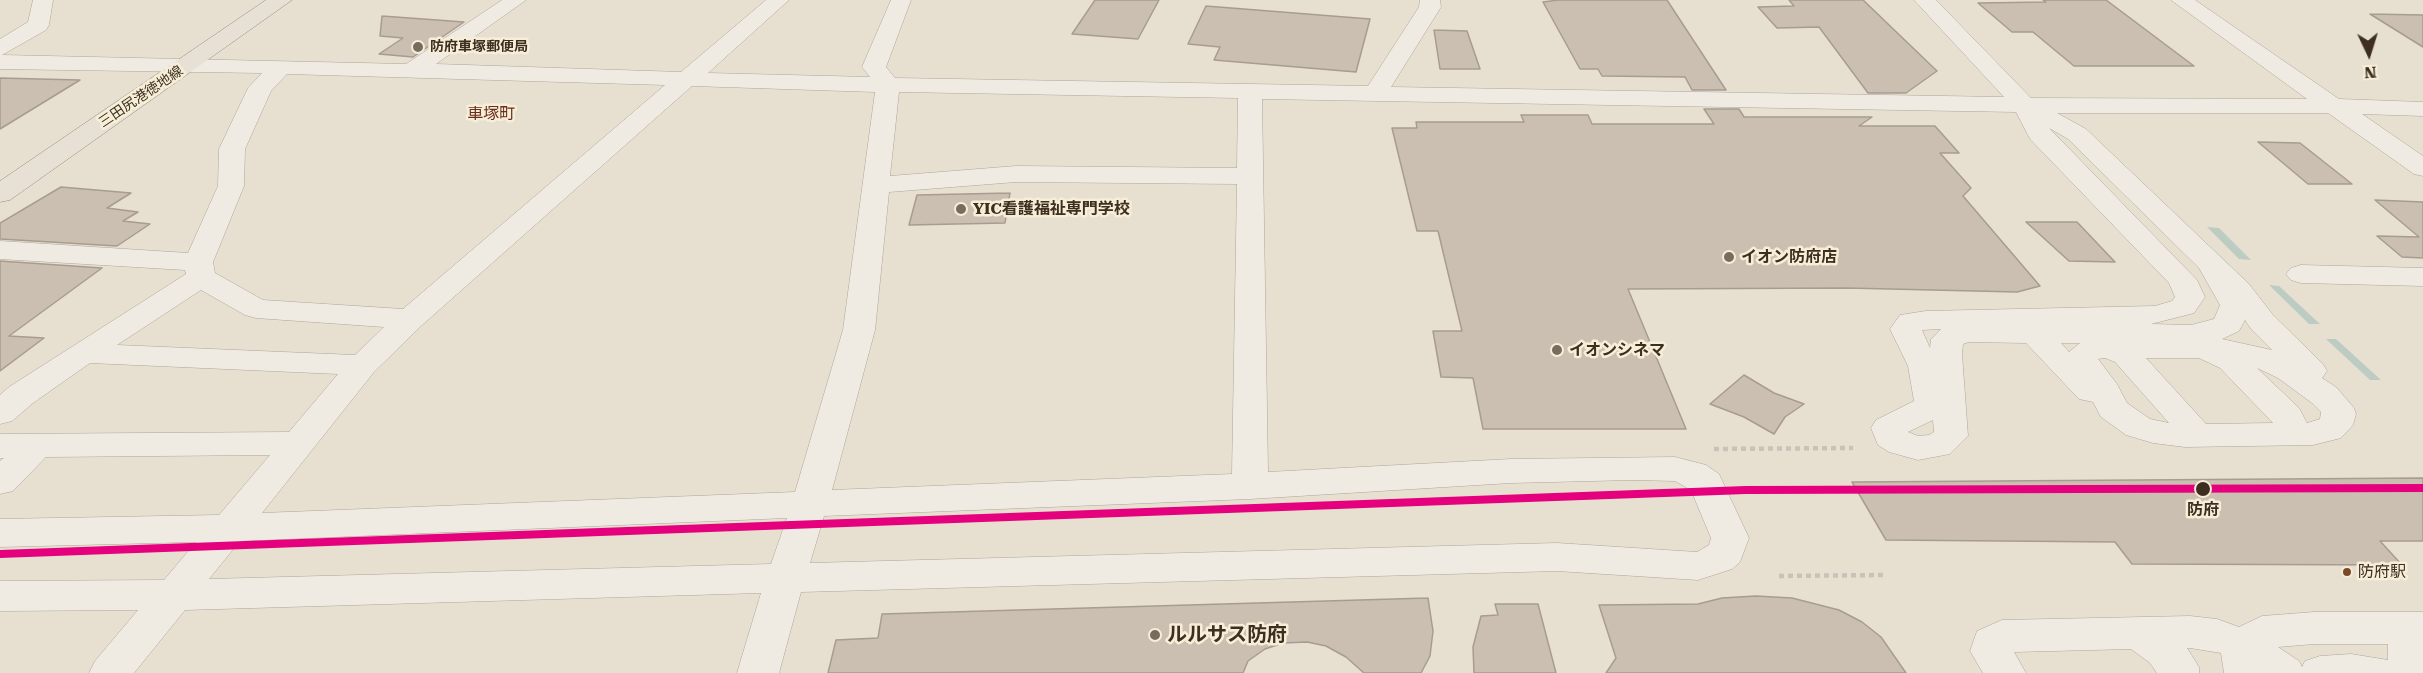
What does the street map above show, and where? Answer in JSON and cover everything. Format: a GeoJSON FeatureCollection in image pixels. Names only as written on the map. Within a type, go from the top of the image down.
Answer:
{"type":"FeatureCollection","features":[{"type":"Feature","properties":{"kind":"main road","name":"三田尻港徳地線"},"geometry":{"type":"LineString","coordinates":[[0,194],[281,0]]}},
{"type":"Feature","properties":{"kind":"street"},"geometry":{"type":"LineString","coordinates":[[0,49],[38,25],[43,0]]}},
{"type":"Feature","properties":{"kind":"street"},"geometry":{"type":"LineString","coordinates":[[412,70],[516,0]]}},
{"type":"Feature","properties":{"kind":"street"},"geometry":{"type":"LineString","coordinates":[[110,673],[363,365],[410,319],[778,0]]}},
{"type":"Feature","properties":{"kind":"street"},"geometry":{"type":"LineString","coordinates":[[758,673],[785,579],[810,504],[859,330],[888,85],[874,67],[901,0]]}},
{"type":"Feature","properties":{"kind":"street"},"geometry":{"type":"LineString","coordinates":[[1375,93],[1430,7],[1430,0]]}},
{"type":"Feature","properties":{"kind":"street"},"geometry":{"type":"LineString","coordinates":[[1924,0],[2025,105],[2077,134],[2238,290],[2262,322],[2326,386],[2339,414],[2336,424],[2329,430],[2313,434],[2281,435],[2185,436],[2168,435],[2138,427],[2078,381],[2038,326]]}},
{"type":"Feature","properties":{"kind":"street"},"geometry":{"type":"LineString","coordinates":[[2181,0],[2423,168]]}},
{"type":"Feature","properties":{"kind":"street"},"geometry":{"type":"LineString","coordinates":[[38,25],[72,63]]}},
{"type":"Feature","properties":{"kind":"street"},"geometry":{"type":"LineString","coordinates":[[0,62],[189,64],[888,85],[2025,105],[2336,106],[2423,109]]}},
{"type":"Feature","properties":{"kind":"street"},"geometry":{"type":"LineString","coordinates":[[0,413],[21,395],[158,303],[200,269],[231,186],[232,149],[260,88],[281,67]]}},
{"type":"Feature","properties":{"kind":"street"},"geometry":{"type":"LineString","coordinates":[[1250,91],[1250,486]]}},
{"type":"Feature","properties":{"kind":"street"},"geometry":{"type":"LineString","coordinates":[[2025,105],[2039,134],[2182,280],[2190,297],[2183,307],[2158,315],[2038,326],[1952,336],[1947,339],[1946,354],[1951,436],[1938,446],[1918,448],[1901,444],[1890,437],[1888,428],[1925,410],[1931,402],[1924,366],[1906,329],[1911,322],[2038,326],[2191,334],[2219,330],[2228,324],[2235,305],[2214,269]]}},
{"type":"Feature","properties":{"kind":"street"},"geometry":{"type":"LineString","coordinates":[[877,185],[1016,174],[1251,176]]}},
{"type":"Feature","properties":{"kind":"street"},"geometry":{"type":"LineString","coordinates":[[0,250],[200,269],[256,309],[410,319]]}},
{"type":"Feature","properties":{"kind":"street"},"geometry":{"type":"LineString","coordinates":[[2301,274],[2423,277]]}},
{"type":"Feature","properties":{"kind":"street"},"geometry":{"type":"LineString","coordinates":[[2113,409],[2101,384],[2082,360],[2082,356],[2088,351],[2109,348],[2237,350],[2274,362],[2308,383],[2337,408]]}},
{"type":"Feature","properties":{"kind":"street"},"geometry":{"type":"LineString","coordinates":[[2109,348],[2126,355],[2189,424],[2191,429],[2185,436]]}},
{"type":"Feature","properties":{"kind":"street"},"geometry":{"type":"LineString","coordinates":[[2196,348],[2222,355],[2287,416],[2290,424],[2289,430],[2281,435]]}},
{"type":"Feature","properties":{"kind":"street"},"geometry":{"type":"LineString","coordinates":[[85,353],[363,365]]}},
{"type":"Feature","properties":{"kind":"street"},"geometry":{"type":"LineString","coordinates":[[0,446],[299,443]]}},
{"type":"Feature","properties":{"kind":"street"},"geometry":{"type":"LineString","coordinates":[[0,482],[36,447]]}},
{"type":"Feature","properties":{"kind":"street"},"geometry":{"type":"LineString","coordinates":[[0,533],[230,528],[1250,486],[1511,471],[1675,470],[1693,474],[1706,483],[1730,538],[1726,552],[1718,559],[1698,566],[1557,557],[173,595],[0,596]]}},
{"type":"Feature","properties":{"kind":"street"},"geometry":{"type":"LineString","coordinates":[[2244,659],[2262,632],[2285,628],[2421,628]]}},
{"type":"Feature","properties":{"kind":"street"},"geometry":{"type":"LineString","coordinates":[[2418,673],[2408,658],[2408,644],[2421,628]]}},
{"type":"Feature","properties":{"kind":"street"},"geometry":{"type":"LineString","coordinates":[[2005,673],[1991,651],[1992,642],[2002,636],[2190,632],[2217,635],[2244,659],[2283,673]]}},
{"type":"Feature","properties":{"kind":"street"},"geometry":{"type":"LineString","coordinates":[[2135,633],[2153,641],[2165,651],[2178,667],[2178,673]]}},
{"type":"Feature","properties":{"kind":"street"},"geometry":{"type":"LineString","coordinates":[[2320,673],[2351,671],[2377,673]]}},
{"type":"Feature","properties":{"kind":"path"},"geometry":{"type":"LineString","coordinates":[[1714,449],[1853,448]]}},
{"type":"Feature","properties":{"kind":"path"},"geometry":{"type":"LineString","coordinates":[[1779,576],[1883,575]]}},
{"type":"Feature","properties":{"kind":"shaded area"},"geometry":{"type":"Polygon","coordinates":[[[2207,227],[2219,228],[2251,260],[2239,259],[2207,227]]]}},
{"type":"Feature","properties":{"kind":"shaded area"},"geometry":{"type":"Polygon","coordinates":[[[2269,285],[2279,286],[2320,324],[2309,324],[2269,285]]]}},
{"type":"Feature","properties":{"kind":"shaded area"},"geometry":{"type":"Polygon","coordinates":[[[2326,339],[2336,339],[2381,380],[2370,380],[2326,339]]]}},
{"type":"Feature","properties":{"kind":"building"},"geometry":{"type":"Polygon","coordinates":[[[1095,0],[1159,0],[1138,39],[1072,34],[1095,0]]]}},
{"type":"Feature","properties":{"kind":"building"},"geometry":{"type":"Polygon","coordinates":[[[1667,0],[1726,90],[1692,90],[1685,77],[1602,76],[1598,69],[1580,69],[1543,2],[1667,0]]]}},
{"type":"Feature","properties":{"kind":"building"},"geometry":{"type":"Polygon","coordinates":[[[1789,0],[1863,0],[1937,71],[1906,93],[1868,93],[1819,27],[1777,28],[1758,7],[1794,6],[1789,0]]]}},
{"type":"Feature","properties":{"kind":"building"},"geometry":{"type":"Polygon","coordinates":[[[2043,0],[2106,0],[2194,66],[2074,66],[2033,32],[2012,32],[1978,3],[2046,2],[2043,0]]]}},
{"type":"Feature","properties":{"kind":"building"},"geometry":{"type":"Polygon","coordinates":[[[1206,6],[1370,19],[1356,72],[1214,60],[1220,47],[1188,44],[1206,6]]]}},
{"type":"Feature","properties":{"kind":"building"},"geometry":{"type":"Polygon","coordinates":[[[2370,14],[2423,15],[2423,47],[2370,14]]]}},
{"type":"Feature","properties":{"kind":"building"},"geometry":{"type":"Polygon","coordinates":[[[382,16],[464,22],[413,57],[379,54],[403,38],[380,36],[382,16]]]}},
{"type":"Feature","properties":{"kind":"building"},"geometry":{"type":"Polygon","coordinates":[[[1434,30],[1467,31],[1480,69],[1440,69],[1434,30]]]}},
{"type":"Feature","properties":{"kind":"building"},"geometry":{"type":"Polygon","coordinates":[[[0,78],[80,80],[0,129],[0,78]]]}},
{"type":"Feature","properties":{"kind":"building","name":"イオン防府店"},"geometry":{"type":"Polygon","coordinates":[[[1704,109],[1739,109],[1744,117],[1872,117],[1859,126],[1935,126],[1959,153],[1940,153],[1971,188],[1963,196],[2040,286],[2017,292],[1847,288],[1628,289],[1686,429],[1483,429],[1473,378],[1441,377],[1433,331],[1462,331],[1438,231],[1417,231],[1392,128],[1417,128],[1416,122],[1524,122],[1521,115],[1588,115],[1592,124],[1714,124],[1704,109]]]}},
{"type":"Feature","properties":{"kind":"building"},"geometry":{"type":"Polygon","coordinates":[[[2258,142],[2300,143],[2352,184],[2308,184],[2258,142]]]}},
{"type":"Feature","properties":{"kind":"building"},"geometry":{"type":"Polygon","coordinates":[[[61,187],[131,193],[107,208],[138,212],[123,221],[150,224],[117,246],[0,239],[0,223],[61,187]]]}},
{"type":"Feature","properties":{"kind":"building"},"geometry":{"type":"Polygon","coordinates":[[[1010,193],[1005,223],[909,225],[917,195],[1010,193]]]}},
{"type":"Feature","properties":{"kind":"building"},"geometry":{"type":"Polygon","coordinates":[[[2375,200],[2423,202],[2423,258],[2402,257],[2377,236],[2419,237],[2375,200]]]}},
{"type":"Feature","properties":{"kind":"building"},"geometry":{"type":"Polygon","coordinates":[[[2026,222],[2077,222],[2115,262],[2069,261],[2026,222]]]}},
{"type":"Feature","properties":{"kind":"building"},"geometry":{"type":"Polygon","coordinates":[[[0,261],[102,268],[9,336],[44,338],[0,371],[0,261]]]}},
{"type":"Feature","properties":{"kind":"building"},"geometry":{"type":"Polygon","coordinates":[[[1744,375],[1774,393],[1804,404],[1785,417],[1774,434],[1744,417],[1710,404],[1744,375]]]}},
{"type":"Feature","properties":{"kind":"building"},"geometry":{"type":"Polygon","coordinates":[[[2423,478],[2423,541],[2380,541],[2402,565],[2132,564],[2115,542],[1886,540],[1852,482],[2423,478]]]}},
{"type":"Feature","properties":{"kind":"building"},"geometry":{"type":"Polygon","coordinates":[[[1756,596],[1792,598],[1839,610],[1862,622],[1881,637],[1906,673],[1606,673],[1616,658],[1599,605],[1698,604],[1722,598],[1756,596]]]}},
{"type":"Feature","properties":{"kind":"building","name":"ルルサス防府"},"geometry":{"type":"Polygon","coordinates":[[[1428,598],[1433,631],[1430,656],[1421,673],[1364,673],[1346,657],[1326,646],[1307,642],[1283,643],[1265,649],[1248,661],[1243,673],[828,673],[836,640],[878,638],[882,614],[1428,598]]]}},
{"type":"Feature","properties":{"kind":"building"},"geometry":{"type":"Polygon","coordinates":[[[1495,604],[1538,604],[1556,673],[1474,673],[1473,647],[1481,616],[1498,615],[1495,604]]]}},
{"type":"Feature","properties":{"kind":"transit line"},"geometry":{"type":"LineString","coordinates":[[0,554],[1746,490],[2423,488]]}},
{"type":"Feature","properties":{"kind":"place","name":"防府車塚郵便局"},"geometry":{"type":"Point","coordinates":[418,47]}},
{"type":"Feature","properties":{"kind":"place","name":"YIC看護福祉専門学校"},"geometry":{"type":"Point","coordinates":[961,209]}},
{"type":"Feature","properties":{"kind":"place","name":"イオン防府店"},"geometry":{"type":"Point","coordinates":[1729,257]}},
{"type":"Feature","properties":{"kind":"place","name":"イオンシネマ"},"geometry":{"type":"Point","coordinates":[1557,350]}},
{"type":"Feature","properties":{"kind":"place","name":"防府"},"geometry":{"type":"Point","coordinates":[2203,489]}},
{"type":"Feature","properties":{"kind":"place","name":"防府駅"},"geometry":{"type":"Point","coordinates":[2347,572]}},
{"type":"Feature","properties":{"kind":"place","name":"ルルサス防府"},"geometry":{"type":"Point","coordinates":[1155,635]}},
{"type":"Feature","properties":{"kind":"district","name":"車塚町"},"geometry":{"type":"Point","coordinates":[491,114]}}]}
